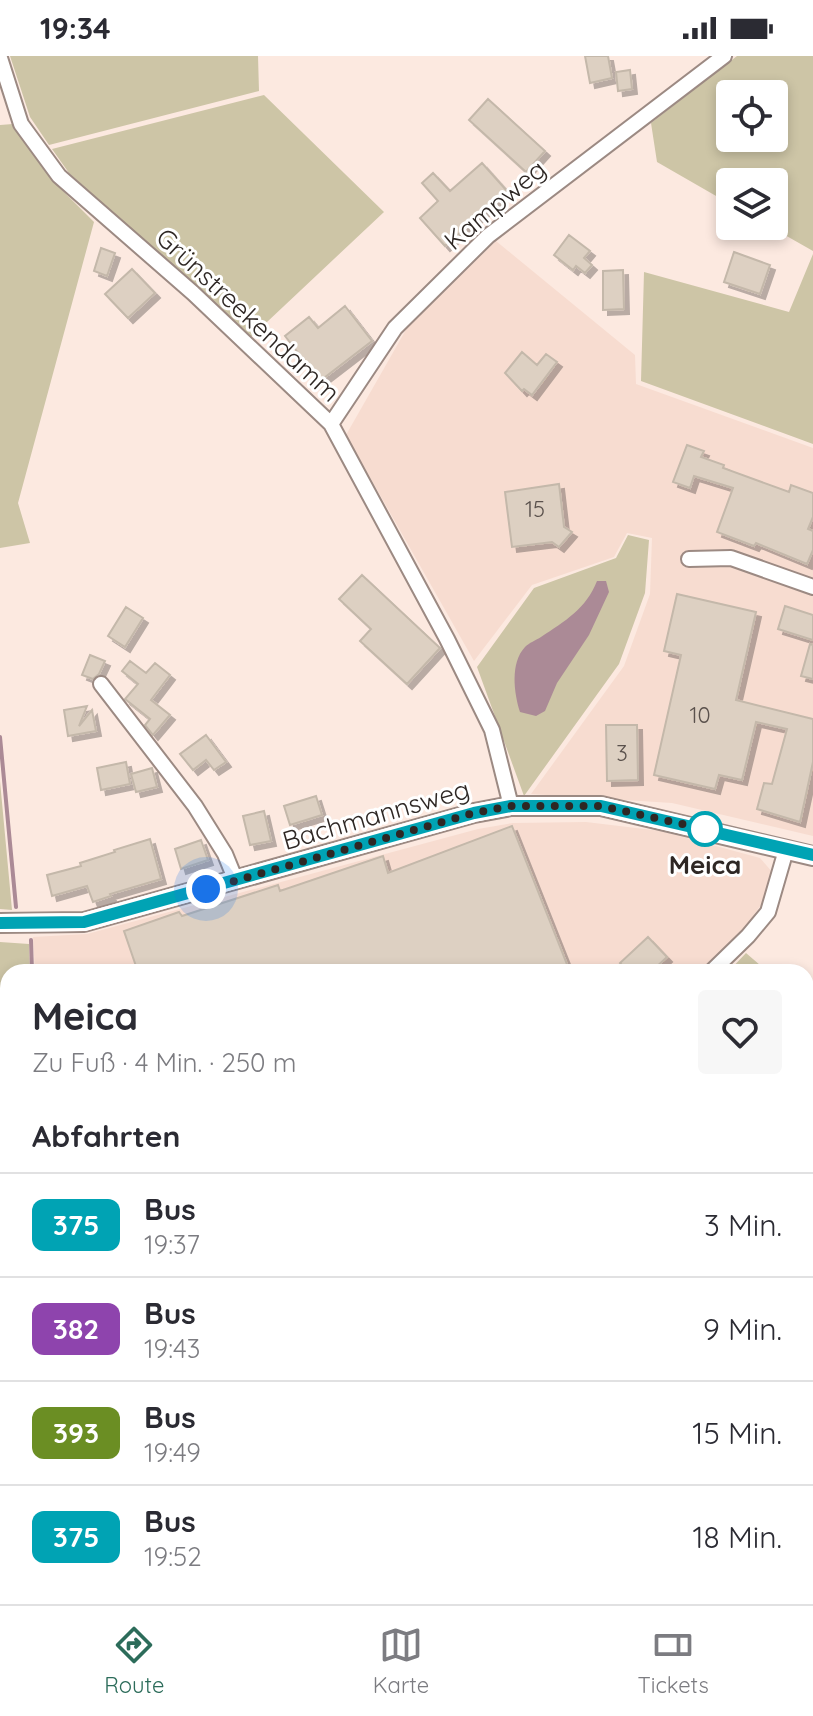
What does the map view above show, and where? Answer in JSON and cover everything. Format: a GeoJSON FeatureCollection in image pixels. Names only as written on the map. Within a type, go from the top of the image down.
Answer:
{"type":"FeatureCollection","features":[{"type":"Feature","properties":{"kind":"street","name":"Kampweg"},"geometry":{"type":"LineString","coordinates":[[331,424],[395,328],[488,236],[724,56]]}},
{"type":"Feature","properties":{"kind":"street","name":"Grünstreekendamm"},"geometry":{"type":"LineString","coordinates":[[0,58],[21,124],[59,176],[193,293],[331,424],[447,639],[492,730],[511,806]]}},
{"type":"Feature","properties":{"kind":"street"},"geometry":{"type":"LineString","coordinates":[[689,559],[731,558],[813,587]]}},
{"type":"Feature","properties":{"kind":"street"},"geometry":{"type":"LineString","coordinates":[[101,684],[195,806],[225,854],[236,881]]}},
{"type":"Feature","properties":{"kind":"street","name":"Bachmannsweg"},"geometry":{"type":"LineString","coordinates":[[0,923],[84,922],[474,813],[511,806],[601,806],[813,856]]}},
{"type":"Feature","properties":{"kind":"street"},"geometry":{"type":"LineString","coordinates":[[719,964],[768,912],[786,850]]}},
{"type":"Feature","properties":{"kind":"shaded area"},"geometry":{"type":"Polygon","coordinates":[[[10,56],[258,56],[259,91],[49,145],[30,117],[10,56]]]}},
{"type":"Feature","properties":{"kind":"shaded area"},"geometry":{"type":"Polygon","coordinates":[[[737,56],[813,56],[813,251],[788,237],[788,168],[716,168],[716,196],[657,162],[651,123],[737,56]]]}},
{"type":"Feature","properties":{"kind":"shaded area"},"geometry":{"type":"Polygon","coordinates":[[[264,95],[384,212],[251,337],[69,173],[52,149],[264,95]]]}},
{"type":"Feature","properties":{"kind":"shaded area"},"geometry":{"type":"Polygon","coordinates":[[[13,124],[50,178],[94,222],[18,503],[30,543],[0,548],[0,125],[13,124]]]}},
{"type":"Feature","properties":{"kind":"shaded area"},"geometry":{"type":"Polygon","coordinates":[[[496,241],[635,355],[636,384],[813,448],[813,836],[672,803],[531,794],[624,666],[650,594],[652,538],[627,533],[614,557],[532,585],[474,661],[346,435],[407,328],[496,241]]]}},
{"type":"Feature","properties":{"kind":"shaded area"},"geometry":{"type":"Polygon","coordinates":[[[813,254],[813,444],[641,381],[644,272],[789,312],[813,254]]]}},
{"type":"Feature","properties":{"kind":"shaded area"},"geometry":{"type":"Polygon","coordinates":[[[628,535],[649,540],[645,593],[619,664],[524,796],[477,667],[534,588],[616,558],[628,535]]]}},
{"type":"Feature","properties":{"kind":"shaded area"},"geometry":{"type":"Polygon","coordinates":[[[597,581],[606,581],[609,592],[589,635],[557,683],[545,711],[536,716],[520,712],[515,670],[520,654],[574,614],[597,581]]]}},
{"type":"Feature","properties":{"kind":"shaded area"},"geometry":{"type":"Polygon","coordinates":[[[0,781],[12,910],[0,909],[0,781]]]}},
{"type":"Feature","properties":{"kind":"shaded area"},"geometry":{"type":"Polygon","coordinates":[[[586,822],[661,831],[760,858],[773,873],[768,895],[741,933],[711,964],[35,964],[33,937],[87,934],[478,829],[513,823],[586,822]]]}},
{"type":"Feature","properties":{"kind":"shaded area"},"geometry":{"type":"Polygon","coordinates":[[[0,942],[29,944],[30,964],[0,964],[0,942]]]}},
{"type":"Feature","properties":{"kind":"shaded area"},"geometry":{"type":"Polygon","coordinates":[[[746,953],[759,964],[736,964],[746,953]]]}},
{"type":"Feature","properties":{"kind":"building"},"geometry":{"type":"Polygon","coordinates":[[[585,56],[608,56],[612,78],[590,83],[585,56]]]}},
{"type":"Feature","properties":{"kind":"building"},"geometry":{"type":"Polygon","coordinates":[[[630,70],[632,89],[618,91],[616,72],[630,70]]]}},
{"type":"Feature","properties":{"kind":"building"},"geometry":{"type":"Polygon","coordinates":[[[488,99],[545,151],[526,172],[469,120],[488,99]]]}},
{"type":"Feature","properties":{"kind":"building"},"geometry":{"type":"Polygon","coordinates":[[[482,163],[507,191],[445,246],[420,218],[438,201],[422,183],[433,173],[450,191],[482,163]]]}},
{"type":"Feature","properties":{"kind":"building"},"geometry":{"type":"Polygon","coordinates":[[[569,235],[590,251],[584,258],[592,265],[585,273],[576,266],[573,270],[554,255],[569,235]]]}},
{"type":"Feature","properties":{"kind":"building"},"geometry":{"type":"Polygon","coordinates":[[[101,248],[115,253],[107,276],[94,271],[101,248]]]}},
{"type":"Feature","properties":{"kind":"building"},"geometry":{"type":"Polygon","coordinates":[[[734,252],[770,265],[760,294],[724,282],[734,252]]]}},
{"type":"Feature","properties":{"kind":"building"},"geometry":{"type":"Polygon","coordinates":[[[132,269],[155,293],[128,318],[105,294],[132,269]]]}},
{"type":"Feature","properties":{"kind":"building"},"geometry":{"type":"Polygon","coordinates":[[[623,270],[624,309],[603,310],[603,271],[623,270]]]}},
{"type":"Feature","properties":{"kind":"building"},"geometry":{"type":"Polygon","coordinates":[[[345,306],[372,341],[320,381],[285,336],[309,317],[318,328],[345,306]]]}},
{"type":"Feature","properties":{"kind":"building"},"geometry":{"type":"Polygon","coordinates":[[[522,352],[537,365],[546,354],[557,362],[532,395],[524,389],[522,391],[505,373],[522,352]]]}},
{"type":"Feature","properties":{"kind":"building"},"geometry":{"type":"Polygon","coordinates":[[[687,445],[704,451],[701,457],[724,465],[723,468],[789,492],[791,485],[813,493],[813,517],[808,529],[813,531],[813,550],[807,564],[756,543],[754,546],[717,532],[733,488],[694,476],[690,488],[673,482],[687,445]]]}},
{"type":"Feature","properties":{"kind":"building"},"geometry":{"type":"Polygon","coordinates":[[[559,484],[564,527],[572,532],[559,547],[552,542],[512,547],[505,492],[559,484]]]}},
{"type":"Feature","properties":{"kind":"building"},"geometry":{"type":"Polygon","coordinates":[[[362,575],[440,648],[407,684],[360,641],[371,629],[339,599],[362,575]]]}},
{"type":"Feature","properties":{"kind":"building"},"geometry":{"type":"Polygon","coordinates":[[[677,594],[756,612],[736,700],[813,719],[813,762],[800,822],[757,809],[764,783],[772,784],[787,729],[756,722],[742,780],[719,775],[715,789],[654,775],[681,655],[664,651],[677,594]]]}},
{"type":"Feature","properties":{"kind":"building"},"geometry":{"type":"Polygon","coordinates":[[[785,606],[813,615],[813,640],[778,629],[785,606]]]}},
{"type":"Feature","properties":{"kind":"building"},"geometry":{"type":"Polygon","coordinates":[[[126,607],[143,618],[125,647],[108,636],[126,607]]]}},
{"type":"Feature","properties":{"kind":"building"},"geometry":{"type":"Polygon","coordinates":[[[810,644],[813,645],[813,679],[801,676],[810,644]]]}},
{"type":"Feature","properties":{"kind":"building"},"geometry":{"type":"Polygon","coordinates":[[[90,655],[105,661],[93,679],[82,675],[90,655]]]}},
{"type":"Feature","properties":{"kind":"building"},"geometry":{"type":"Polygon","coordinates":[[[130,661],[146,673],[155,663],[170,675],[151,700],[170,715],[153,735],[145,725],[150,719],[125,699],[138,684],[122,671],[130,661]]]}},
{"type":"Feature","properties":{"kind":"building"},"geometry":{"type":"Polygon","coordinates":[[[87,706],[79,726],[92,710],[96,731],[68,736],[64,710],[87,706]]]}},
{"type":"Feature","properties":{"kind":"building"},"geometry":{"type":"Polygon","coordinates":[[[606,725],[637,725],[638,780],[607,781],[606,725]]]}},
{"type":"Feature","properties":{"kind":"building"},"geometry":{"type":"Polygon","coordinates":[[[206,735],[226,762],[214,770],[206,760],[193,770],[180,754],[206,735]]]}},
{"type":"Feature","properties":{"kind":"building"},"geometry":{"type":"Polygon","coordinates":[[[126,762],[130,784],[101,790],[97,768],[126,762]]]}},
{"type":"Feature","properties":{"kind":"building"},"geometry":{"type":"Polygon","coordinates":[[[152,768],[157,787],[136,792],[131,774],[152,768]]]}},
{"type":"Feature","properties":{"kind":"building"},"geometry":{"type":"Polygon","coordinates":[[[316,796],[322,815],[290,825],[284,806],[316,796]]]}},
{"type":"Feature","properties":{"kind":"building"},"geometry":{"type":"Polygon","coordinates":[[[264,811],[271,841],[250,845],[243,816],[264,811]]]}},
{"type":"Feature","properties":{"kind":"building"},"geometry":{"type":"Polygon","coordinates":[[[512,826],[567,964],[135,964],[124,931],[179,912],[182,916],[278,885],[280,891],[383,856],[388,873],[512,826]]]}},
{"type":"Feature","properties":{"kind":"building"},"geometry":{"type":"Polygon","coordinates":[[[150,839],[161,879],[93,902],[87,886],[52,896],[47,875],[81,866],[80,863],[150,839]]]}},
{"type":"Feature","properties":{"kind":"building"},"geometry":{"type":"Polygon","coordinates":[[[201,840],[208,860],[181,869],[175,849],[201,840]]]}},
{"type":"Feature","properties":{"kind":"building"},"geometry":{"type":"Polygon","coordinates":[[[648,937],[667,957],[660,964],[620,963],[648,937]]]}},
{"type":"Feature","properties":{"kind":"waterway"},"geometry":{"type":"LineString","coordinates":[[0,737],[16,907]]}},
{"type":"Feature","properties":{"kind":"waterway"},"geometry":{"type":"LineString","coordinates":[[31,940],[32,964]]}},
{"type":"Feature","properties":{"kind":"bus line","name":"375"},"geometry":{"type":"LineString","coordinates":[[0,923],[84,922],[474,813],[511,806],[601,806],[813,855]]}},
{"type":"Feature","properties":{"kind":"place","name":"Meica"},"geometry":{"type":"Point","coordinates":[705,829]}},
{"type":"Feature","properties":{"kind":"route"},"geometry":{"type":"LineString","coordinates":[[206,889],[474,813],[511,806],[601,806],[705,829]]}}]}
